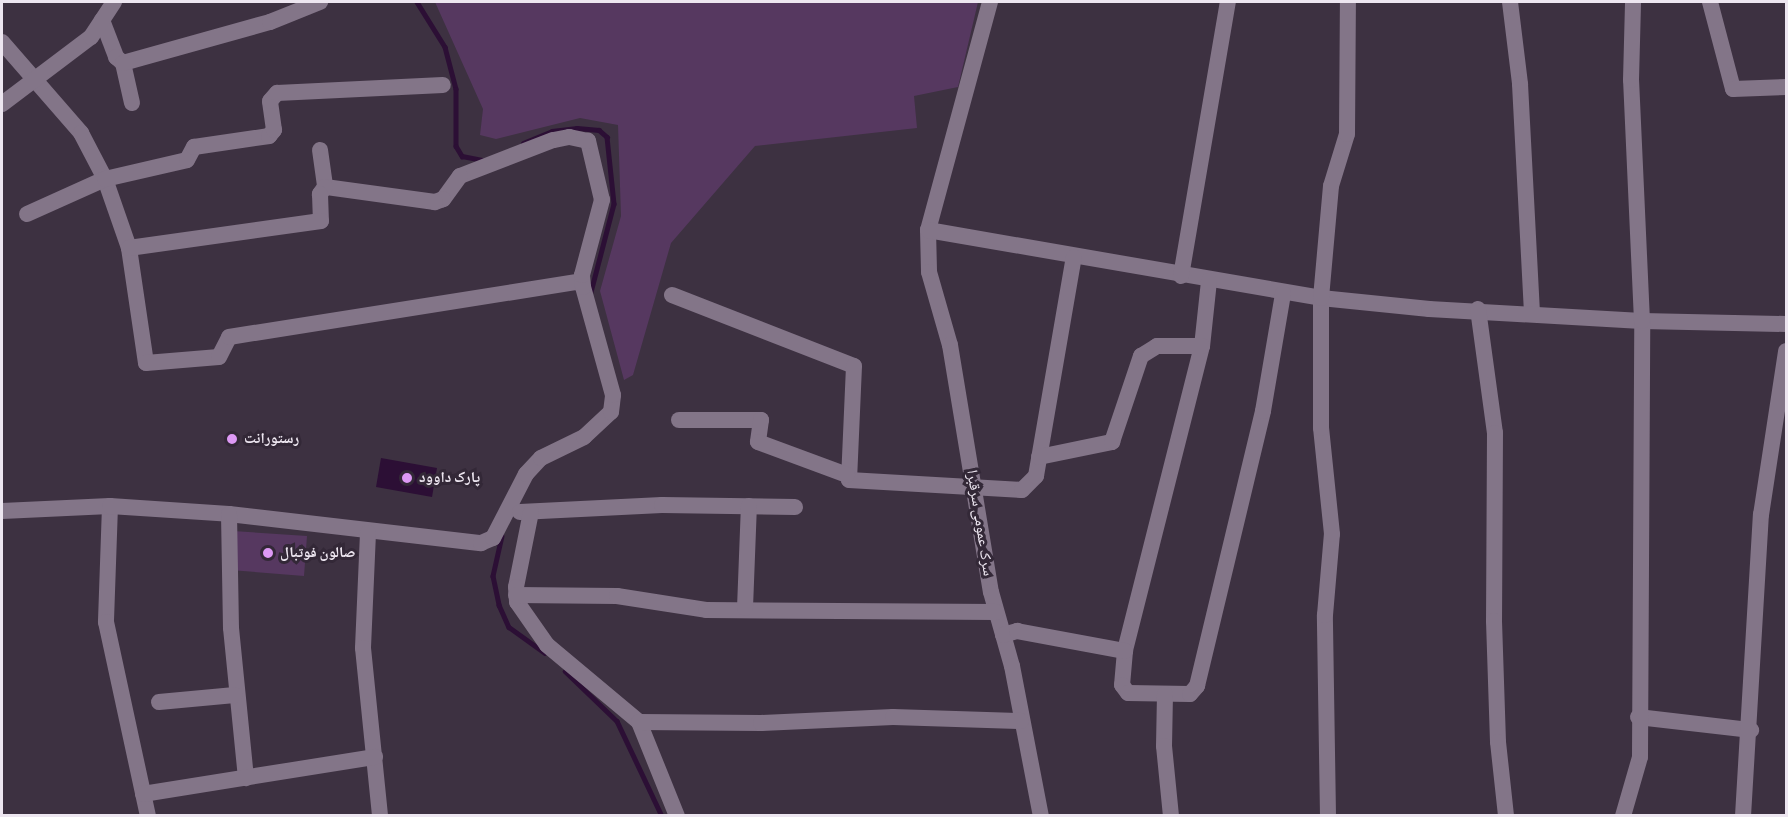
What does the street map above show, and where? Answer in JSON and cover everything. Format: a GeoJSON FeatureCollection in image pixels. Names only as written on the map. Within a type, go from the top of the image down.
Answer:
{"type":"FeatureCollection","features":[{"type":"Feature","properties":{"kind":"street"},"geometry":{"type":"LineString","coordinates":[[123,63],[270,22],[320,2]]}},
{"type":"Feature","properties":{"kind":"street","name":"سرک عمومی سرقبرا"},"geometry":{"type":"LineString","coordinates":[[990,2],[928,230],[929,272],[950,345],[996,612],[1003,635],[1041,816]]}},
{"type":"Feature","properties":{"kind":"street"},"geometry":{"type":"LineString","coordinates":[[1181,276],[1228,2]]}},
{"type":"Feature","properties":{"kind":"street"},"geometry":{"type":"LineString","coordinates":[[1329,816],[1324,615],[1332,534],[1322,428],[1321,298],[1331,186],[1347,134],[1348,2]]}},
{"type":"Feature","properties":{"kind":"street"},"geometry":{"type":"LineString","coordinates":[[1510,2],[1520,84],[1532,314]]}},
{"type":"Feature","properties":{"kind":"street"},"geometry":{"type":"LineString","coordinates":[[1623,816],[1640,757],[1638,717],[1642,321],[1631,80],[1632,2]]}},
{"type":"Feature","properties":{"kind":"street"},"geometry":{"type":"LineString","coordinates":[[1710,2],[1733,89],[1786,87]]}},
{"type":"Feature","properties":{"kind":"street"},"geometry":{"type":"LineString","coordinates":[[107,8],[116,57],[123,63],[132,103]]}},
{"type":"Feature","properties":{"kind":"street"},"geometry":{"type":"LineString","coordinates":[[2,104],[91,37],[107,8]]}},
{"type":"Feature","properties":{"kind":"street"},"geometry":{"type":"LineString","coordinates":[[2,42],[31,80],[81,133],[105,178],[129,248],[146,363],[219,357],[228,337],[582,281]]}},
{"type":"Feature","properties":{"kind":"street"},"geometry":{"type":"LineString","coordinates":[[27,214],[105,178],[187,160],[194,147],[268,136],[274,130],[270,101],[277,93],[443,86]]}},
{"type":"Feature","properties":{"kind":"street"},"geometry":{"type":"LineString","coordinates":[[2,511],[110,506],[229,514],[368,532],[481,543],[493,538],[526,474],[541,458],[584,437],[611,412],[613,395],[582,281],[602,200],[588,141],[569,137],[553,140],[460,176],[443,199],[435,202],[325,188]]}},
{"type":"Feature","properties":{"kind":"street"},"geometry":{"type":"LineString","coordinates":[[129,248],[321,220],[320,194],[325,188],[320,150]]}},
{"type":"Feature","properties":{"kind":"street"},"geometry":{"type":"LineString","coordinates":[[928,230],[1283,294],[1429,309],[1478,309],[1642,321],[1786,324]]}},
{"type":"Feature","properties":{"kind":"street"},"geometry":{"type":"LineString","coordinates":[[679,420],[761,420],[758,439],[761,444],[847,475],[854,481],[975,490],[1022,490],[1036,476],[1074,257]]}},
{"type":"Feature","properties":{"kind":"street"},"geometry":{"type":"LineString","coordinates":[[1209,281],[1202,346],[1125,651],[1122,685],[1128,693],[1190,694],[1197,686],[1263,411],[1283,294]]}},
{"type":"Feature","properties":{"kind":"street"},"geometry":{"type":"LineString","coordinates":[[672,296],[854,366],[847,475]]}},
{"type":"Feature","properties":{"kind":"street"},"geometry":{"type":"LineString","coordinates":[[1478,309],[1495,433],[1495,632],[1506,816]]}},
{"type":"Feature","properties":{"kind":"street"},"geometry":{"type":"LineString","coordinates":[[1039,457],[1112,442],[1141,356],[1157,346],[1202,346]]}},
{"type":"Feature","properties":{"kind":"street"},"geometry":{"type":"LineString","coordinates":[[1743,816],[1751,730],[1761,515],[1786,351]]}},
{"type":"Feature","properties":{"kind":"street"},"geometry":{"type":"LineString","coordinates":[[507,513],[662,505],[795,507]]}},
{"type":"Feature","properties":{"kind":"street"},"geometry":{"type":"LineString","coordinates":[[110,506],[106,622],[148,816]]}},
{"type":"Feature","properties":{"kind":"street"},"geometry":{"type":"LineString","coordinates":[[745,608],[749,506]]}},
{"type":"Feature","properties":{"kind":"street"},"geometry":{"type":"LineString","coordinates":[[531,512],[516,595],[547,645],[639,722],[677,816]]}},
{"type":"Feature","properties":{"kind":"street"},"geometry":{"type":"LineString","coordinates":[[229,514],[236,696],[246,778]]}},
{"type":"Feature","properties":{"kind":"street"},"geometry":{"type":"LineString","coordinates":[[368,532],[363,648],[380,816]]}},
{"type":"Feature","properties":{"kind":"street"},"geometry":{"type":"LineString","coordinates":[[516,595],[617,596],[706,610],[745,608],[996,612]]}},
{"type":"Feature","properties":{"kind":"street"},"geometry":{"type":"LineString","coordinates":[[1003,635],[1017,631],[1125,651]]}},
{"type":"Feature","properties":{"kind":"street"},"geometry":{"type":"LineString","coordinates":[[1165,694],[1164,746],[1171,816]]}},
{"type":"Feature","properties":{"kind":"street"},"geometry":{"type":"LineString","coordinates":[[159,702],[236,696]]}},
{"type":"Feature","properties":{"kind":"street"},"geometry":{"type":"LineString","coordinates":[[639,722],[761,723],[893,717],[1021,721]]}},
{"type":"Feature","properties":{"kind":"street"},"geometry":{"type":"LineString","coordinates":[[1638,717],[1751,730]]}},
{"type":"Feature","properties":{"kind":"street"},"geometry":{"type":"LineString","coordinates":[[143,794],[375,757]]}},
{"type":"Feature","properties":{"kind":"shaded area"},"geometry":{"type":"Polygon","coordinates":[[[435,2],[978,2],[958,87],[914,96],[917,128],[755,146],[671,243],[633,375],[624,380],[600,291],[621,216],[618,125],[580,118],[496,139],[480,135],[483,109],[435,2]]]}},
{"type":"Feature","properties":{"kind":"shaded area","name":"پارک داوود"},"geometry":{"type":"Polygon","coordinates":[[[381,458],[437,468],[432,497],[376,487],[381,458]]]}},
{"type":"Feature","properties":{"kind":"shaded area","name":"صالون فوتبال"},"geometry":{"type":"Polygon","coordinates":[[[233,531],[307,536],[304,576],[230,570],[233,531]]]}},
{"type":"Feature","properties":{"kind":"waterway"},"geometry":{"type":"LineString","coordinates":[[417,2],[445,47],[456,89],[456,146],[462,156],[482,160]]}},
{"type":"Feature","properties":{"kind":"waterway"},"geometry":{"type":"LineString","coordinates":[[523,143],[552,131],[577,128],[599,130],[607,137],[614,204],[591,292]]}},
{"type":"Feature","properties":{"kind":"waterway"},"geometry":{"type":"LineString","coordinates":[[502,536],[493,576],[499,605],[509,627],[545,653]]}},
{"type":"Feature","properties":{"kind":"waterway"},"geometry":{"type":"LineString","coordinates":[[565,671],[617,721],[662,816]]}},
{"type":"Feature","properties":{"kind":"place","name":"رستورانت"},"geometry":{"type":"Point","coordinates":[232,439]}},
{"type":"Feature","properties":{"kind":"place","name":"پارک داوود"},"geometry":{"type":"Point","coordinates":[407,478]}},
{"type":"Feature","properties":{"kind":"place","name":"صالون فوتبال"},"geometry":{"type":"Point","coordinates":[268,553]}}]}
